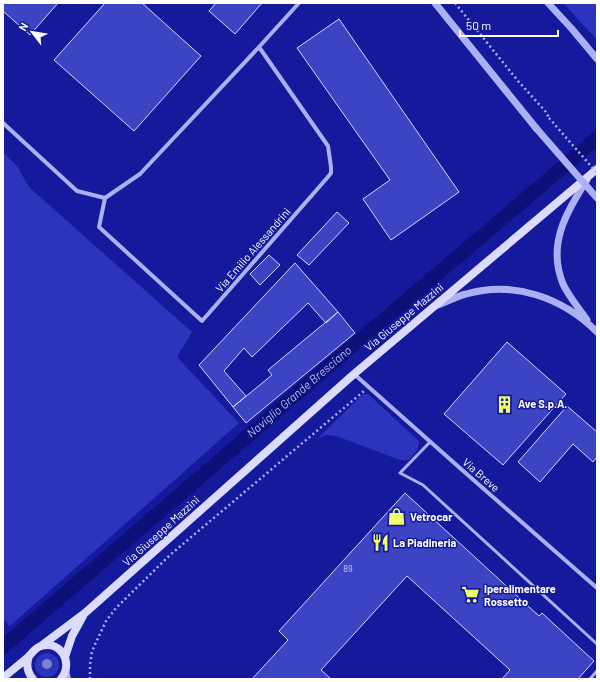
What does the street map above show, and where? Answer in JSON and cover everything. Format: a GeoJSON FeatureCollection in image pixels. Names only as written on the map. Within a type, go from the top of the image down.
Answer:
{"type":"FeatureCollection","features":[{"type":"Feature","properties":{"kind":"main road","name":"Via Giuseppe Mazzini"},"geometry":{"type":"LineString","coordinates":[[3,678],[16,668],[32,652],[85,613],[354,374],[594,174],[597,168]]}},
{"type":"Feature","properties":{"kind":"main road","name":"Via Giuseppe Mazzini"},"geometry":{"type":"LineString","coordinates":[[65,657],[72,636],[85,613]]}},
{"type":"Feature","properties":{"kind":"main road"},"geometry":{"type":"LineString","coordinates":[[41,646],[52,646],[62,652],[65,657],[66,668],[65,674],[61,679]]}},
{"type":"Feature","properties":{"kind":"main road"},"geometry":{"type":"LineString","coordinates":[[29,656],[27,667],[28,672],[33,679]]}},
{"type":"Feature","properties":{"kind":"street"},"geometry":{"type":"LineString","coordinates":[[3,123],[77,190],[105,198],[140,174],[299,3]]}},
{"type":"Feature","properties":{"kind":"street"},"geometry":{"type":"LineString","coordinates":[[435,3],[536,128],[597,198]]}},
{"type":"Feature","properties":{"kind":"street"},"geometry":{"type":"LineString","coordinates":[[548,3],[597,59]]}},
{"type":"Feature","properties":{"kind":"street","name":"Via Emilio Alessandrini"},"geometry":{"type":"LineString","coordinates":[[105,198],[100,227],[202,322],[331,173],[328,146],[259,47]]}},
{"type":"Feature","properties":{"kind":"street"},"geometry":{"type":"LineString","coordinates":[[590,326],[569,295],[563,283],[557,256],[560,231],[565,218],[573,202],[594,174]]}},
{"type":"Feature","properties":{"kind":"street"},"geometry":{"type":"LineString","coordinates":[[432,308],[472,292],[502,289],[520,291],[556,302],[572,312],[597,332]]}},
{"type":"Feature","properties":{"kind":"street","name":"Via Breve"},"geometry":{"type":"LineString","coordinates":[[354,374],[597,588]]}},
{"type":"Feature","properties":{"kind":"street"},"geometry":{"type":"LineString","coordinates":[[66,668],[69,679]]}},
{"type":"Feature","properties":{"kind":"lane"},"geometry":{"type":"LineString","coordinates":[[430,442],[400,473],[423,485],[597,644]]}},
{"type":"Feature","properties":{"kind":"lane"},"geometry":{"type":"LineString","coordinates":[[590,679],[597,671]]}},
{"type":"Feature","properties":{"kind":"path"},"geometry":{"type":"LineString","coordinates":[[456,3],[518,81],[546,112],[549,118],[594,174]]}},
{"type":"Feature","properties":{"kind":"path"},"geometry":{"type":"LineString","coordinates":[[90,679],[92,650],[106,621],[116,608],[170,555],[369,387]]}},
{"type":"Feature","properties":{"kind":"shaded area"},"geometry":{"type":"Polygon","coordinates":[[[563,3],[597,3],[597,40],[563,3]]]}},
{"type":"Feature","properties":{"kind":"shaded area"},"geometry":{"type":"Polygon","coordinates":[[[3,152],[18,167],[30,188],[192,332],[177,357],[239,423],[10,626],[3,619],[3,152]]]}},
{"type":"Feature","properties":{"kind":"shaded area"},"geometry":{"type":"Polygon","coordinates":[[[363,394],[368,394],[419,441],[417,449],[409,460],[400,460],[336,436],[326,435],[317,439],[363,394]]]}},
{"type":"Feature","properties":{"kind":"shaded area"},"geometry":{"type":"Polygon","coordinates":[[[47,653],[56,656],[59,665],[56,674],[47,677],[38,674],[35,665],[38,656],[47,653]]]}},
{"type":"Feature","properties":{"kind":"building"},"geometry":{"type":"Polygon","coordinates":[[[3,3],[58,3],[30,35],[3,11],[3,3]]]}},
{"type":"Feature","properties":{"kind":"building"},"geometry":{"type":"Polygon","coordinates":[[[105,3],[142,3],[201,56],[134,131],[54,60],[105,3]]]}},
{"type":"Feature","properties":{"kind":"building"},"geometry":{"type":"Polygon","coordinates":[[[216,3],[262,3],[235,34],[209,11],[216,3]]]}},
{"type":"Feature","properties":{"kind":"building"},"geometry":{"type":"Polygon","coordinates":[[[339,19],[459,192],[391,240],[363,199],[390,180],[297,48],[339,19]]]}},
{"type":"Feature","properties":{"kind":"building"},"geometry":{"type":"Polygon","coordinates":[[[337,212],[349,223],[309,265],[297,255],[337,212]]]}},
{"type":"Feature","properties":{"kind":"building"},"geometry":{"type":"Polygon","coordinates":[[[269,255],[280,265],[260,285],[250,274],[269,255]]]}},
{"type":"Feature","properties":{"kind":"building"},"geometry":{"type":"Polygon","coordinates":[[[295,263],[338,312],[326,323],[308,303],[252,357],[244,348],[224,371],[246,396],[233,407],[199,365],[295,263]]]}},
{"type":"Feature","properties":{"kind":"building"},"geometry":{"type":"Polygon","coordinates":[[[338,312],[355,333],[246,423],[233,407],[272,375],[268,370],[338,312]]]}},
{"type":"Feature","properties":{"kind":"building","name":"Ave S.p.A."},"geometry":{"type":"Polygon","coordinates":[[[507,342],[566,394],[503,465],[444,414],[507,342]]]}},
{"type":"Feature","properties":{"kind":"building"},"geometry":{"type":"Polygon","coordinates":[[[567,406],[597,432],[597,457],[593,462],[573,444],[540,482],[518,462],[567,406]]]}},
{"type":"Feature","properties":{"kind":"building","name":"Iperalimentare Rossetto"},"geometry":{"type":"Polygon","coordinates":[[[405,493],[539,616],[542,613],[594,661],[578,679],[502,679],[510,670],[407,576],[321,670],[331,679],[252,679],[288,640],[279,631],[405,493]]]}},
{"type":"Feature","properties":{"kind":"waterway","name":"Naviglio Grande Bresciano"},"geometry":{"type":"LineString","coordinates":[[3,647],[597,138]]}},
{"type":"Feature","properties":{"kind":"place","name":"Ave S.p.A."},"geometry":{"type":"Point","coordinates":[505,404]}},
{"type":"Feature","properties":{"kind":"place","name":"Vetrocar"},"geometry":{"type":"Point","coordinates":[397,517]}},
{"type":"Feature","properties":{"kind":"place","name":"La Piadineria"},"geometry":{"type":"Point","coordinates":[380,543]}},
{"type":"Feature","properties":{"kind":"place","name":"Iperalimentare Rossetto"},"geometry":{"type":"Point","coordinates":[471,595]}}]}
